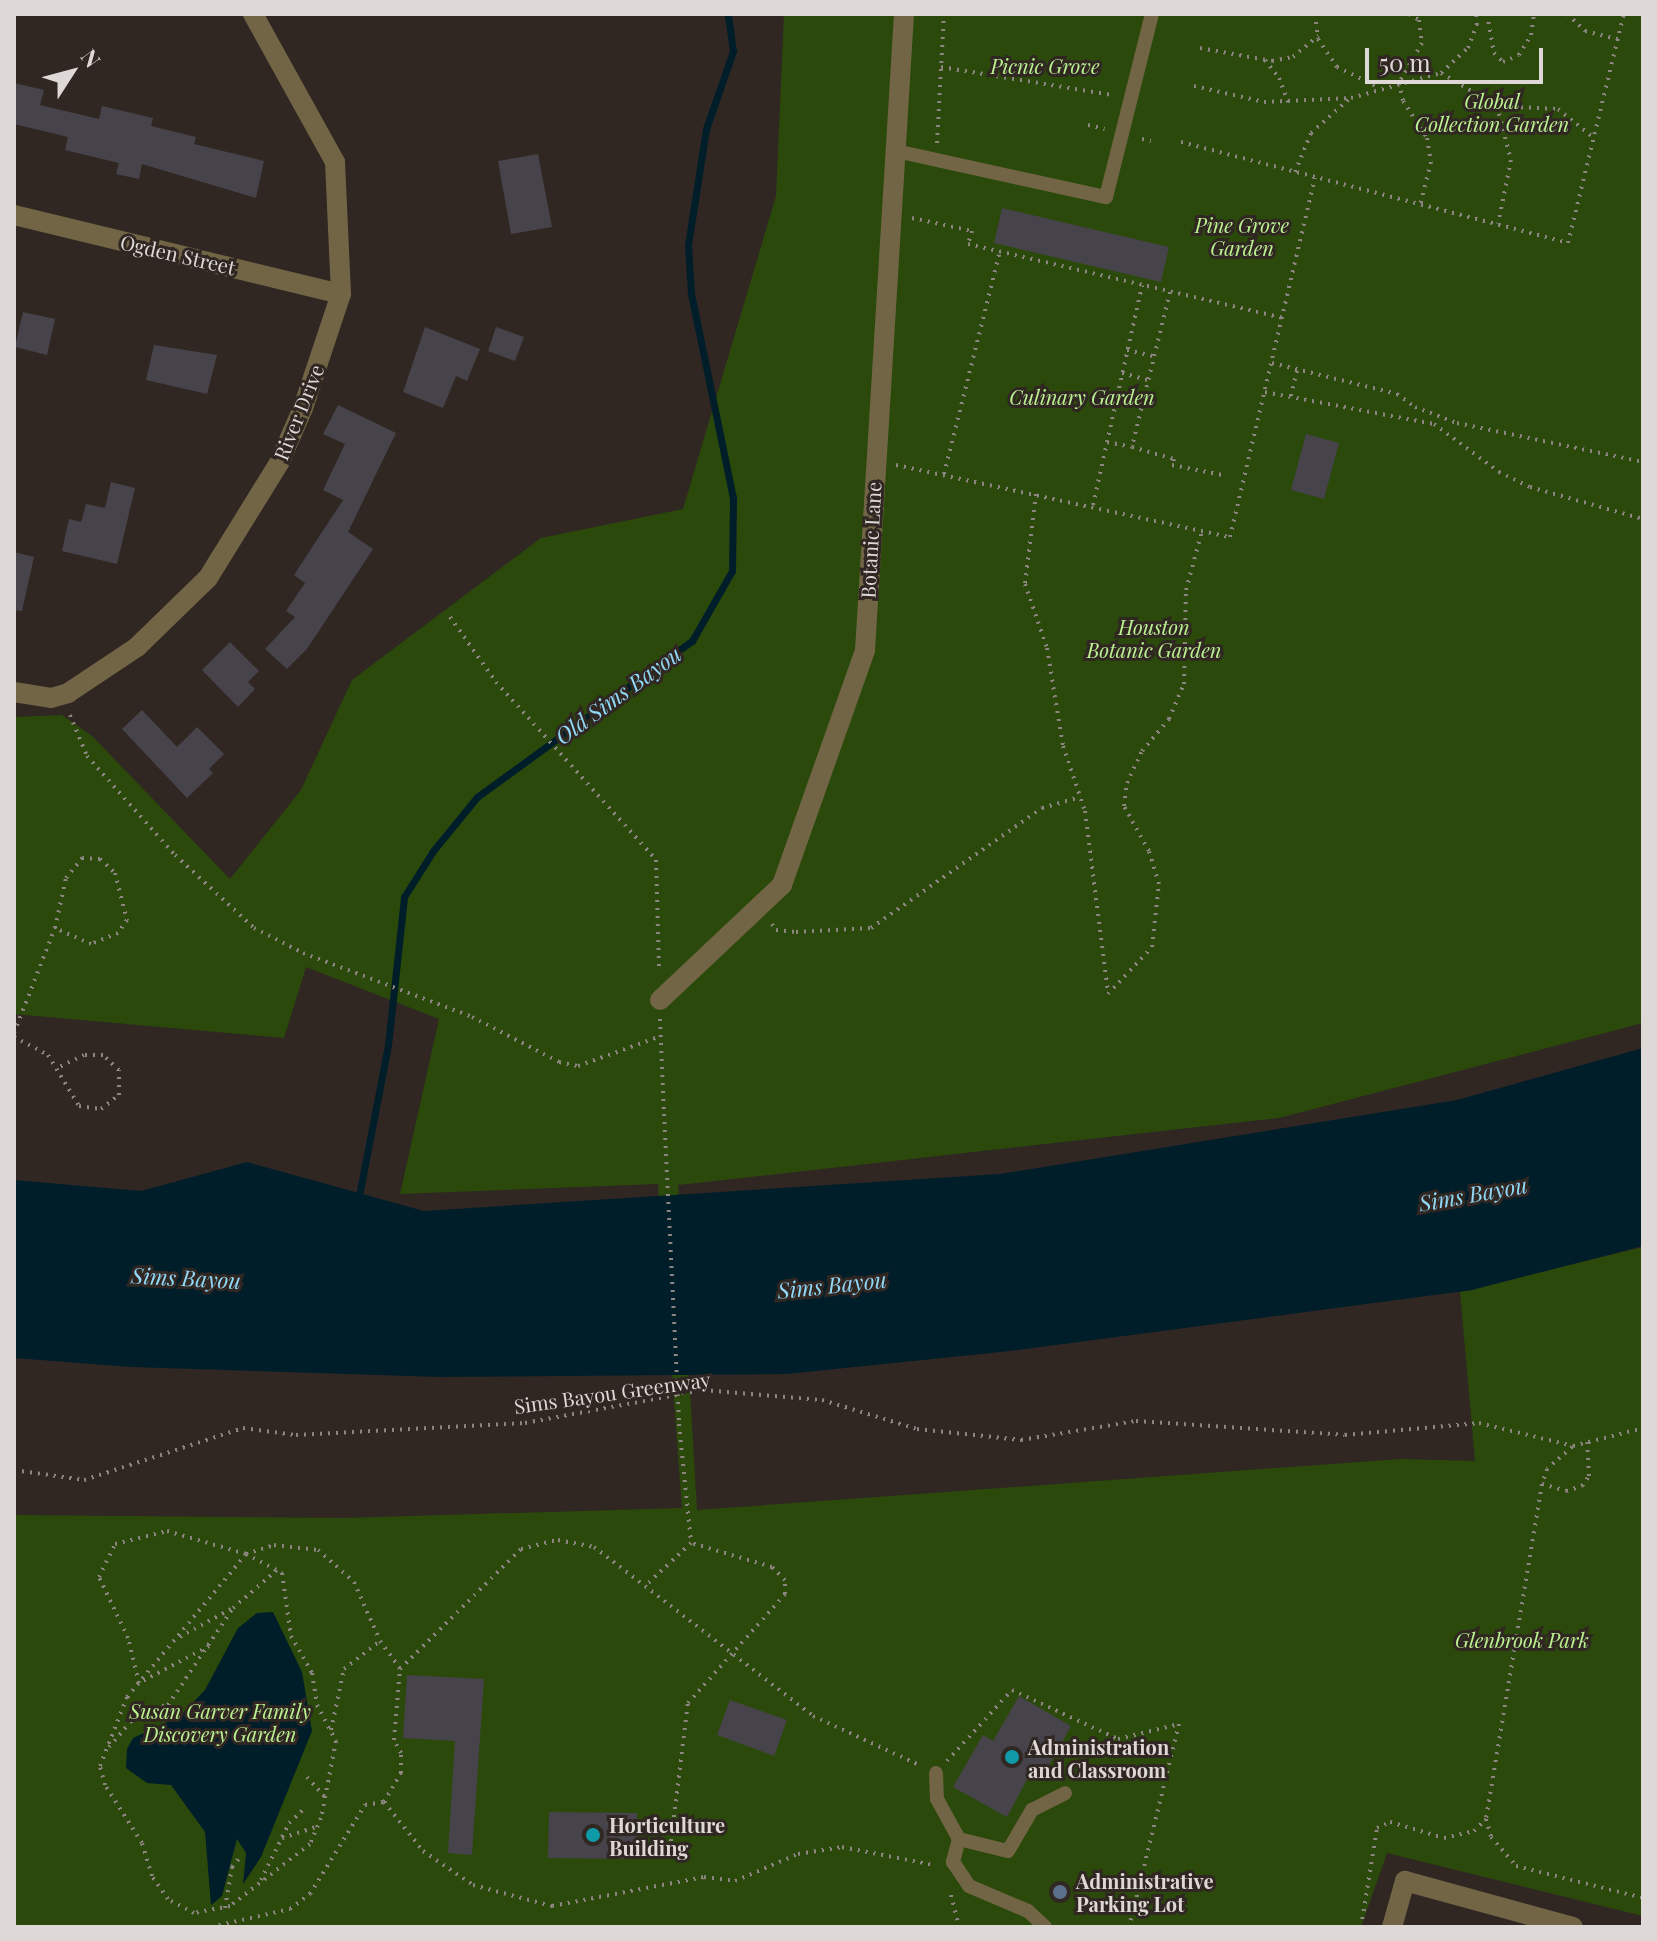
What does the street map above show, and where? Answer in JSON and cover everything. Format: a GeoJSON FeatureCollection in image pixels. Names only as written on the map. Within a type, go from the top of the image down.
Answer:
{"type":"FeatureCollection","features":[{"type":"Feature","properties":{"kind":"street","name":"River Drive"},"geometry":{"type":"LineString","coordinates":[[51,698],[68,693],[137,647],[208,578],[279,463],[341,294],[335,162],[253,14]]}},
{"type":"Feature","properties":{"kind":"street","name":"Botanic Lane"},"geometry":{"type":"LineString","coordinates":[[660,1000],[782,885],[865,650],[874,460],[904,14]]}},
{"type":"Feature","properties":{"kind":"street","name":"Ogden Street"},"geometry":{"type":"LineString","coordinates":[[14,215],[341,294]]}},
{"type":"Feature","properties":{"kind":"street"},"geometry":{"type":"LineString","coordinates":[[14,692],[51,698]]}},
{"type":"Feature","properties":{"kind":"street"},"geometry":{"type":"LineString","coordinates":[[1392,1927],[1405,1881],[1573,1927]]}},
{"type":"Feature","properties":{"kind":"lane"},"geometry":{"type":"LineString","coordinates":[[896,151],[1106,197],[1152,14]]}},
{"type":"Feature","properties":{"kind":"lane"},"geometry":{"type":"LineString","coordinates":[[936,1773],[937,1799],[959,1839],[953,1862],[969,1886],[1028,1911],[1045,1927]]}},
{"type":"Feature","properties":{"kind":"lane"},"geometry":{"type":"LineString","coordinates":[[959,1839],[1008,1851],[1032,1810],[1065,1793]]}},
{"type":"Feature","properties":{"kind":"path"},"geometry":{"type":"LineString","coordinates":[[937,146],[944,14]]}},
{"type":"Feature","properties":{"kind":"path"},"geometry":{"type":"LineString","coordinates":[[1315,14],[1318,36],[1337,67],[1379,87]]}},
{"type":"Feature","properties":{"kind":"path"},"geometry":{"type":"LineString","coordinates":[[1409,14],[1419,20],[1422,43],[1399,83],[1403,101],[1427,138],[1431,162],[1420,205]]}},
{"type":"Feature","properties":{"kind":"path"},"geometry":{"type":"LineString","coordinates":[[1194,86],[1229,98],[1288,102],[1351,98],[1379,87],[1441,73],[1468,48],[1477,25],[1476,14]]}},
{"type":"Feature","properties":{"kind":"path"},"geometry":{"type":"LineString","coordinates":[[1487,14],[1494,53],[1503,62],[1519,55],[1531,35],[1534,14]]}},
{"type":"Feature","properties":{"kind":"path"},"geometry":{"type":"LineString","coordinates":[[1567,14],[1585,31],[1618,39]]}},
{"type":"Feature","properties":{"kind":"path"},"geometry":{"type":"LineString","coordinates":[[1181,142],[1568,243],[1624,14]]}},
{"type":"Feature","properties":{"kind":"path"},"geometry":{"type":"LineString","coordinates":[[1200,48],[1263,58],[1293,57],[1318,36]]}},
{"type":"Feature","properties":{"kind":"path"},"geometry":{"type":"LineString","coordinates":[[1263,58],[1279,78],[1288,102]]}},
{"type":"Feature","properties":{"kind":"path"},"geometry":{"type":"LineString","coordinates":[[941,67],[1002,73],[1133,99]]}},
{"type":"Feature","properties":{"kind":"path"},"geometry":{"type":"LineString","coordinates":[[1441,73],[1497,106],[1558,109],[1594,138]]}},
{"type":"Feature","properties":{"kind":"path"},"geometry":{"type":"LineString","coordinates":[[1295,172],[1311,133],[1351,98]]}},
{"type":"Feature","properties":{"kind":"path"},"geometry":{"type":"LineString","coordinates":[[1497,106],[1511,160],[1498,225]]}},
{"type":"Feature","properties":{"kind":"path"},"geometry":{"type":"LineString","coordinates":[[1088,125],[1108,130]]}},
{"type":"Feature","properties":{"kind":"path"},"geometry":{"type":"LineString","coordinates":[[1142,139],[1151,141]]}},
{"type":"Feature","properties":{"kind":"path"},"geometry":{"type":"LineString","coordinates":[[874,460],[1230,537],[1315,178]]}},
{"type":"Feature","properties":{"kind":"path"},"geometry":{"type":"LineString","coordinates":[[892,213],[972,231],[968,244],[1283,318]]}},
{"type":"Feature","properties":{"kind":"path"},"geometry":{"type":"LineString","coordinates":[[943,475],[1000,251]]}},
{"type":"Feature","properties":{"kind":"path"},"geometry":{"type":"LineString","coordinates":[[1092,506],[1142,285]]}},
{"type":"Feature","properties":{"kind":"path"},"geometry":{"type":"LineString","coordinates":[[1132,447],[1170,292]]}},
{"type":"Feature","properties":{"kind":"path"},"geometry":{"type":"LineString","coordinates":[[1127,350],[1154,356]]}},
{"type":"Feature","properties":{"kind":"path"},"geometry":{"type":"LineString","coordinates":[[1272,363],[1397,394],[1457,423],[1643,462]]}},
{"type":"Feature","properties":{"kind":"path"},"geometry":{"type":"LineString","coordinates":[[1291,396],[1297,370]]}},
{"type":"Feature","properties":{"kind":"path"},"geometry":{"type":"LineString","coordinates":[[1122,373],[1148,380]]}},
{"type":"Feature","properties":{"kind":"path"},"geometry":{"type":"LineString","coordinates":[[1265,392],[1434,424],[1499,472],[1530,487],[1643,519]]}},
{"type":"Feature","properties":{"kind":"path"},"geometry":{"type":"LineString","coordinates":[[1107,442],[1174,459],[1172,465],[1222,475]]}},
{"type":"Feature","properties":{"kind":"path"},"geometry":{"type":"LineString","coordinates":[[1036,494],[1025,584],[1047,648],[1063,746],[1080,797],[1108,994],[1152,947],[1159,884],[1124,806],[1127,783],[1142,751],[1169,719],[1184,684],[1186,590],[1202,531]]}},
{"type":"Feature","properties":{"kind":"path"},"geometry":{"type":"LineString","coordinates":[[450,617],[496,682],[656,860],[679,1424],[691,1543]]}},
{"type":"Feature","properties":{"kind":"path"},"geometry":{"type":"LineString","coordinates":[[51,698],[71,716],[87,756],[175,855],[254,928],[303,953],[472,1017],[559,1062],[578,1066],[661,1036]]}},
{"type":"Feature","properties":{"kind":"path"},"geometry":{"type":"LineString","coordinates":[[761,904],[776,930],[871,928],[1042,808],[1080,797]]}},
{"type":"Feature","properties":{"kind":"path"},"geometry":{"type":"LineString","coordinates":[[55,928],[91,944],[118,933],[127,920],[115,873],[100,859],[82,858],[66,878],[55,928],[14,1035],[40,1049],[57,1068],[71,1098],[84,1109],[101,1109],[119,1095],[119,1070],[103,1055],[84,1055],[57,1068]]}},
{"type":"Feature","properties":{"kind":"path","name":"Sims Bayou Greenway"},"geometry":{"type":"LineString","coordinates":[[14,1470],[84,1480],[243,1428],[296,1435],[525,1423],[703,1390],[822,1400],[917,1429],[1021,1440],[1136,1421],[1345,1435],[1479,1423],[1573,1446],[1643,1428]]}},
{"type":"Feature","properties":{"kind":"path"},"geometry":{"type":"LineString","coordinates":[[1542,1484],[1566,1491],[1582,1486],[1589,1476],[1587,1442]]}},
{"type":"Feature","properties":{"kind":"path"},"geometry":{"type":"LineString","coordinates":[[1573,1446],[1547,1469],[1542,1484],[1486,1819],[1491,1837],[1516,1866],[1643,1898]]}},
{"type":"Feature","properties":{"kind":"path"},"geometry":{"type":"LineString","coordinates":[[139,1683],[128,1638],[99,1577],[115,1544],[167,1531],[246,1554],[282,1573],[291,1636],[312,1673],[317,1705],[336,1741],[318,1826],[310,1844],[225,1908],[194,1913],[168,1899],[152,1876],[124,1807],[105,1785],[100,1766],[127,1697],[139,1683],[174,1641],[246,1554],[274,1545],[318,1550],[354,1582],[380,1641],[400,1669],[394,1740],[401,1753],[401,1773],[384,1802]]}},
{"type":"Feature","properties":{"kind":"path"},"geometry":{"type":"LineString","coordinates":[[400,1669],[521,1549],[558,1540],[594,1547],[813,1716],[936,1773],[1012,1690],[1118,1739],[1179,1724],[1129,1927]]}},
{"type":"Feature","properties":{"kind":"path"},"geometry":{"type":"LineString","coordinates":[[645,1586],[691,1543]]}},
{"type":"Feature","properties":{"kind":"path"},"geometry":{"type":"LineString","coordinates":[[670,1849],[688,1703],[785,1594],[785,1580],[772,1567],[691,1543]]}},
{"type":"Feature","properties":{"kind":"path"},"geometry":{"type":"LineString","coordinates":[[174,1641],[233,1608],[277,1570]]}},
{"type":"Feature","properties":{"kind":"path"},"geometry":{"type":"LineString","coordinates":[[106,1751],[139,1712],[168,1705],[233,1608]]}},
{"type":"Feature","properties":{"kind":"path"},"geometry":{"type":"LineString","coordinates":[[331,1730],[344,1669],[380,1641]]}},
{"type":"Feature","properties":{"kind":"path"},"geometry":{"type":"LineString","coordinates":[[139,1683],[209,1646]]}},
{"type":"Feature","properties":{"kind":"path"},"geometry":{"type":"LineString","coordinates":[[127,1697],[139,1712]]}},
{"type":"Feature","properties":{"kind":"path"},"geometry":{"type":"LineString","coordinates":[[307,1777],[325,1797]]}},
{"type":"Feature","properties":{"kind":"path"},"geometry":{"type":"LineString","coordinates":[[384,1802],[423,1851],[473,1885],[552,1906],[704,1877],[735,1881],[798,1854],[842,1847],[942,1867]]}},
{"type":"Feature","properties":{"kind":"path"},"geometry":{"type":"LineString","coordinates":[[211,1927],[290,1909],[310,1894],[365,1805],[384,1802]]}},
{"type":"Feature","properties":{"kind":"path"},"geometry":{"type":"LineString","coordinates":[[260,1883],[280,1839],[305,1808]]}},
{"type":"Feature","properties":{"kind":"path"},"geometry":{"type":"LineString","coordinates":[[1361,1927],[1377,1828],[1390,1822],[1444,1838],[1474,1831],[1486,1819]]}},
{"type":"Feature","properties":{"kind":"path"},"geometry":{"type":"LineString","coordinates":[[280,1839],[318,1826]]}},
{"type":"Feature","properties":{"kind":"path"},"geometry":{"type":"LineString","coordinates":[[225,1908],[232,1867],[240,1857]]}},
{"type":"Feature","properties":{"kind":"path"},"geometry":{"type":"LineString","coordinates":[[950,1891],[959,1927]]}},
{"type":"Feature","properties":{"kind":"green space","name":"Houston Botanic Garden"},"geometry":{"type":"Polygon","coordinates":[[[784,14],[1643,14],[1643,1023],[1279,1118],[678,1185],[697,1510],[1401,1459],[1475,1461],[1460,1292],[1643,1247],[1643,1916],[1387,1853],[1361,1927],[14,1927],[14,1515],[344,1518],[682,1508],[658,1184],[400,1194],[439,1019],[306,967],[284,1038],[14,1014],[14,717],[62,715],[92,736],[230,879],[301,790],[352,680],[541,538],[683,509],[776,196],[784,14]]]}},
{"type":"Feature","properties":{"kind":"water","name":"Sims Bayou"},"geometry":{"type":"Polygon","coordinates":[[[1643,1048],[1643,1246],[1472,1290],[1010,1351],[787,1374],[440,1377],[131,1367],[14,1358],[14,1180],[141,1191],[247,1162],[424,1211],[1000,1174],[1457,1100],[1643,1048]]]}},
{"type":"Feature","properties":{"kind":"water"},"geometry":{"type":"Polygon","coordinates":[[[273,1612],[302,1672],[312,1731],[261,1857],[243,1884],[246,1853],[237,1839],[222,1896],[211,1905],[205,1832],[171,1785],[147,1783],[126,1768],[127,1749],[133,1738],[180,1716],[205,1690],[238,1628],[257,1613],[273,1612]]]}},
{"type":"Feature","properties":{"kind":"building"},"geometry":{"type":"Polygon","coordinates":[[[14,83],[44,90],[40,105],[99,119],[102,106],[153,118],[151,126],[196,137],[194,144],[264,161],[256,198],[142,164],[139,179],[116,174],[119,163],[65,150],[68,137],[14,124],[14,83]]]}},
{"type":"Feature","properties":{"kind":"building"},"geometry":{"type":"Polygon","coordinates":[[[538,154],[552,227],[511,234],[498,161],[538,154]]]}},
{"type":"Feature","properties":{"kind":"building"},"geometry":{"type":"Polygon","coordinates":[[[1002,208],[1169,247],[1161,282],[994,243],[1002,208]]]}},
{"type":"Feature","properties":{"kind":"building"},"geometry":{"type":"Polygon","coordinates":[[[23,312],[55,319],[47,355],[15,347],[23,312]]]}},
{"type":"Feature","properties":{"kind":"building"},"geometry":{"type":"Polygon","coordinates":[[[425,327],[480,349],[467,381],[456,376],[443,408],[403,392],[425,327]]]}},
{"type":"Feature","properties":{"kind":"building"},"geometry":{"type":"Polygon","coordinates":[[[496,327],[524,337],[515,361],[488,351],[496,327]]]}},
{"type":"Feature","properties":{"kind":"building"},"geometry":{"type":"Polygon","coordinates":[[[154,345],[217,355],[207,394],[146,380],[154,345]]]}},
{"type":"Feature","properties":{"kind":"building"},"geometry":{"type":"Polygon","coordinates":[[[338,405],[396,433],[348,532],[373,549],[307,649],[287,669],[265,649],[295,617],[286,611],[305,583],[294,575],[343,500],[323,490],[345,444],[323,434],[338,405]]]}},
{"type":"Feature","properties":{"kind":"building"},"geometry":{"type":"Polygon","coordinates":[[[1306,434],[1339,443],[1324,499],[1291,490],[1306,434]]]}},
{"type":"Feature","properties":{"kind":"building"},"geometry":{"type":"Polygon","coordinates":[[[111,482],[135,488],[117,564],[62,551],[69,519],[81,522],[86,504],[105,508],[111,482]]]}},
{"type":"Feature","properties":{"kind":"building"},"geometry":{"type":"Polygon","coordinates":[[[14,552],[34,557],[22,611],[14,610],[14,552]]]}},
{"type":"Feature","properties":{"kind":"building"},"geometry":{"type":"Polygon","coordinates":[[[230,642],[259,671],[248,682],[255,689],[238,707],[202,670],[230,642]]]}},
{"type":"Feature","properties":{"kind":"building"},"geometry":{"type":"Polygon","coordinates":[[[142,710],[177,747],[197,727],[224,754],[209,769],[213,773],[187,798],[122,729],[142,710]]]}},
{"type":"Feature","properties":{"kind":"building"},"geometry":{"type":"Polygon","coordinates":[[[407,1675],[484,1679],[472,1855],[448,1853],[455,1741],[403,1738],[407,1675]]]}},
{"type":"Feature","properties":{"kind":"building","name":"Administration and Classroom"},"geometry":{"type":"Polygon","coordinates":[[[1019,1696],[1071,1726],[1042,1778],[1031,1772],[1007,1817],[953,1787],[983,1735],[993,1741],[1019,1696]]]}},
{"type":"Feature","properties":{"kind":"building"},"geometry":{"type":"Polygon","coordinates":[[[730,1700],[787,1720],[774,1756],[717,1735],[730,1700]]]}},
{"type":"Feature","properties":{"kind":"building","name":"Horticulture Building"},"geometry":{"type":"Polygon","coordinates":[[[549,1812],[637,1813],[637,1859],[548,1858],[549,1812]]]}},
{"type":"Feature","properties":{"kind":"waterway","name":"Old Sims Bayou"},"geometry":{"type":"LineString","coordinates":[[358,1201],[388,1045],[404,897],[433,851],[477,797],[692,641],[732,571],[733,498],[691,294],[688,245],[706,129],[733,51],[728,14]]}},
{"type":"Feature","properties":{"kind":"place","name":"Administration and Classroom"},"geometry":{"type":"Point","coordinates":[1012,1757]}},
{"type":"Feature","properties":{"kind":"place","name":"Horticulture Building"},"geometry":{"type":"Point","coordinates":[593,1835]}},
{"type":"Feature","properties":{"kind":"place","name":"Administrative Parking Lot"},"geometry":{"type":"Point","coordinates":[1060,1892]}},
{"type":"Feature","properties":{"kind":"park label","name":"Picnic Grove"},"geometry":{"type":"Point","coordinates":[1045,65]}},
{"type":"Feature","properties":{"kind":"park label","name":"Global Collection Garden"},"geometry":{"type":"Point","coordinates":[1492,112]}},
{"type":"Feature","properties":{"kind":"park label","name":"Pine Grove Garden"},"geometry":{"type":"Point","coordinates":[1242,236]}},
{"type":"Feature","properties":{"kind":"park label","name":"Culinary Garden"},"geometry":{"type":"Point","coordinates":[1082,396]}},
{"type":"Feature","properties":{"kind":"park label","name":"Glenbrook Park"},"geometry":{"type":"Point","coordinates":[1522,1639]}},
{"type":"Feature","properties":{"kind":"park label","name":"Susan Garver Family Discovery Garden"},"geometry":{"type":"Point","coordinates":[220,1722]}}]}
